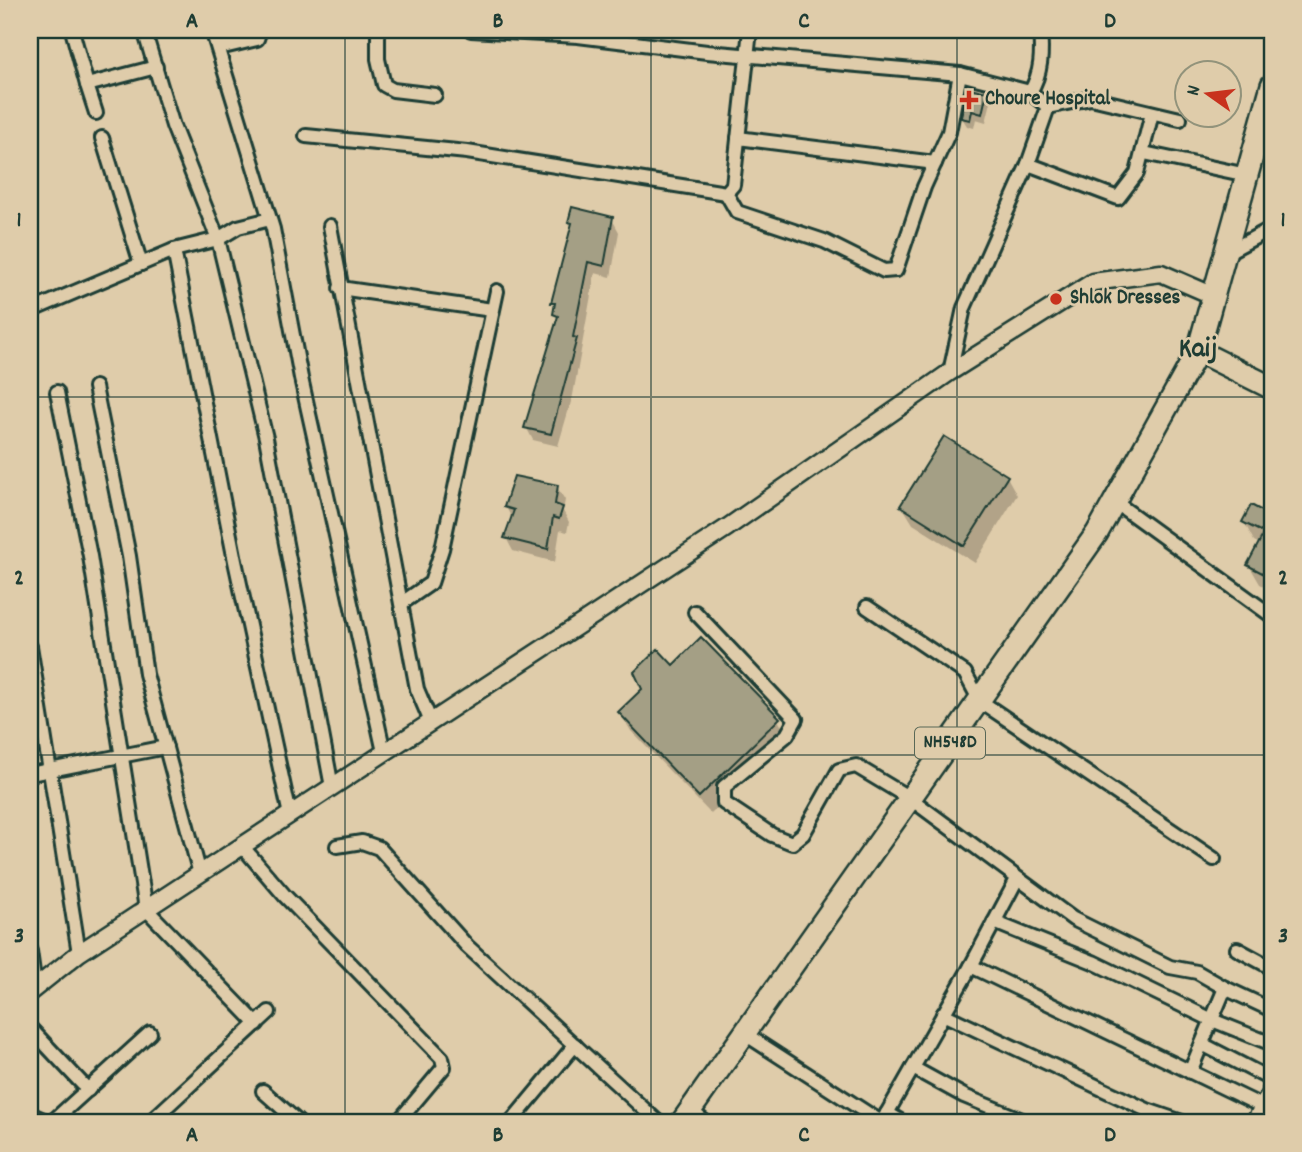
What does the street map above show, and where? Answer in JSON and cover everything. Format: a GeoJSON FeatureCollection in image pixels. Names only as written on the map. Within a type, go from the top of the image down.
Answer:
{"type":"FeatureCollection","features":[{"type":"Feature","properties":{"kind":"highway","name":"NH548D"},"geometry":{"type":"LineString","coordinates":[[692,1118],[746,1034],[1097,533],[1115,502],[1198,351],[1272,85]]}},
{"type":"Feature","properties":{"kind":"highway"},"geometry":{"type":"LineString","coordinates":[[1198,351],[1272,388]]}},
{"type":"Feature","properties":{"kind":"street"},"geometry":{"type":"LineString","coordinates":[[72,30],[96,113]]}},
{"type":"Feature","properties":{"kind":"street"},"geometry":{"type":"LineString","coordinates":[[144,30],[173,126],[218,240],[266,438],[332,787]]}},
{"type":"Feature","properties":{"kind":"street"},"geometry":{"type":"LineString","coordinates":[[212,30],[270,219],[301,378],[384,752]]}},
{"type":"Feature","properties":{"kind":"street"},"geometry":{"type":"LineString","coordinates":[[219,48],[257,39],[260,30]]}},
{"type":"Feature","properties":{"kind":"street"},"geometry":{"type":"LineString","coordinates":[[378,30],[378,59],[384,85],[393,90],[435,95]]}},
{"type":"Feature","properties":{"kind":"street"},"geometry":{"type":"LineString","coordinates":[[471,30],[578,36],[960,74],[1030,92],[1048,107]]}},
{"type":"Feature","properties":{"kind":"street"},"geometry":{"type":"LineString","coordinates":[[726,193],[733,185],[750,30]]}},
{"type":"Feature","properties":{"kind":"street"},"geometry":{"type":"LineString","coordinates":[[1030,92],[1038,79],[1042,51],[1040,30]]}},
{"type":"Feature","properties":{"kind":"street"},"geometry":{"type":"LineString","coordinates":[[88,85],[156,67]]}},
{"type":"Feature","properties":{"kind":"street"},"geometry":{"type":"LineString","coordinates":[[726,193],[737,212],[824,241],[884,271],[896,270],[924,187],[949,132],[960,74]]}},
{"type":"Feature","properties":{"kind":"street"},"geometry":{"type":"LineString","coordinates":[[1048,107],[1091,98],[1172,117]]}},
{"type":"Feature","properties":{"kind":"street"},"geometry":{"type":"LineString","coordinates":[[950,372],[964,309],[1028,164],[1048,107]]}},
{"type":"Feature","properties":{"kind":"street"},"geometry":{"type":"LineString","coordinates":[[1028,164],[1118,198],[1137,173],[1152,113]]}},
{"type":"Feature","properties":{"kind":"street"},"geometry":{"type":"LineString","coordinates":[[306,136],[467,152],[726,193]]}},
{"type":"Feature","properties":{"kind":"street"},"geometry":{"type":"LineString","coordinates":[[102,138],[141,264]]}},
{"type":"Feature","properties":{"kind":"street"},"geometry":{"type":"LineString","coordinates":[[738,138],[935,163]]}},
{"type":"Feature","properties":{"kind":"street"},"geometry":{"type":"LineString","coordinates":[[1144,153],[1247,175]]}},
{"type":"Feature","properties":{"kind":"street"},"geometry":{"type":"LineString","coordinates":[[30,310],[174,250],[218,240],[238,227],[270,219]]}},
{"type":"Feature","properties":{"kind":"street"},"geometry":{"type":"LineString","coordinates":[[330,226],[418,689],[431,722]]}},
{"type":"Feature","properties":{"kind":"street"},"geometry":{"type":"LineString","coordinates":[[1226,253],[1272,228]]}},
{"type":"Feature","properties":{"kind":"street"},"geometry":{"type":"LineString","coordinates":[[174,250],[235,561],[290,815]]}},
{"type":"Feature","properties":{"kind":"street"},"geometry":{"type":"LineString","coordinates":[[32,989],[79,953],[728,527],[950,372],[1093,282],[1161,273],[1214,296]]}},
{"type":"Feature","properties":{"kind":"street"},"geometry":{"type":"LineString","coordinates":[[340,288],[492,310]]}},
{"type":"Feature","properties":{"kind":"street"},"geometry":{"type":"LineString","coordinates":[[402,603],[431,583],[497,291]]}},
{"type":"Feature","properties":{"kind":"street"},"geometry":{"type":"LineString","coordinates":[[95,387],[130,556],[146,674],[200,874]]}},
{"type":"Feature","properties":{"kind":"street"},"geometry":{"type":"LineString","coordinates":[[57,392],[90,556],[146,909],[257,1024]]}},
{"type":"Feature","properties":{"kind":"street"},"geometry":{"type":"LineString","coordinates":[[1115,502],[1272,616]]}},
{"type":"Feature","properties":{"kind":"street"},"geometry":{"type":"LineString","coordinates":[[867,607],[965,673],[980,701],[1214,859]]}},
{"type":"Feature","properties":{"kind":"street"},"geometry":{"type":"LineString","coordinates":[[695,612],[796,719],[787,735],[724,787],[724,803],[772,835],[792,843],[803,834],[839,770],[856,766],[911,799],[1073,919],[1170,967],[1197,972],[1272,1010]]}},
{"type":"Feature","properties":{"kind":"street"},"geometry":{"type":"LineString","coordinates":[[30,646],[79,953]]}},
{"type":"Feature","properties":{"kind":"street"},"geometry":{"type":"LineString","coordinates":[[30,774],[122,758],[166,747]]}},
{"type":"Feature","properties":{"kind":"street"},"geometry":{"type":"LineString","coordinates":[[337,846],[362,842],[379,848],[467,946],[658,1122]]}},
{"type":"Feature","properties":{"kind":"street"},"geometry":{"type":"LineString","coordinates":[[242,846],[285,896],[442,1058],[444,1067],[398,1122]]}},
{"type":"Feature","properties":{"kind":"street"},"geometry":{"type":"LineString","coordinates":[[883,1119],[971,966],[1017,879]]}},
{"type":"Feature","properties":{"kind":"street"},"geometry":{"type":"LineString","coordinates":[[994,922],[1093,962],[1212,1020],[1272,1044]]}},
{"type":"Feature","properties":{"kind":"street"},"geometry":{"type":"LineString","coordinates":[[1237,949],[1272,968]]}},
{"type":"Feature","properties":{"kind":"street"},"geometry":{"type":"LineString","coordinates":[[30,951],[32,989]]}},
{"type":"Feature","properties":{"kind":"street"},"geometry":{"type":"LineString","coordinates":[[971,966],[1189,1072],[1264,1114],[1272,1088]]}},
{"type":"Feature","properties":{"kind":"street"},"geometry":{"type":"LineString","coordinates":[[1189,1072],[1225,988]]}},
{"type":"Feature","properties":{"kind":"street"},"geometry":{"type":"LineString","coordinates":[[150,1122],[269,1012]]}},
{"type":"Feature","properties":{"kind":"street"},"geometry":{"type":"LineString","coordinates":[[943,1014],[1147,1110],[1182,1122]]}},
{"type":"Feature","properties":{"kind":"street"},"geometry":{"type":"LineString","coordinates":[[30,1028],[88,1090]]}},
{"type":"Feature","properties":{"kind":"street"},"geometry":{"type":"LineString","coordinates":[[30,1114],[50,1122],[150,1033]]}},
{"type":"Feature","properties":{"kind":"street"},"geometry":{"type":"LineString","coordinates":[[746,1034],[883,1119],[902,1122]]}},
{"type":"Feature","properties":{"kind":"street"},"geometry":{"type":"LineString","coordinates":[[1202,1044],[1272,1080]]}},
{"type":"Feature","properties":{"kind":"street"},"geometry":{"type":"LineString","coordinates":[[511,1122],[575,1045]]}},
{"type":"Feature","properties":{"kind":"street"},"geometry":{"type":"LineString","coordinates":[[913,1068],[953,1090],[1027,1122]]}},
{"type":"Feature","properties":{"kind":"street"},"geometry":{"type":"LineString","coordinates":[[263,1091],[298,1122]]}},
{"type":"Feature","properties":{"kind":"building"},"geometry":{"type":"Polygon","coordinates":[[[966,87],[987,92],[982,114],[972,111],[970,120],[961,118],[966,87]]]}},
{"type":"Feature","properties":{"kind":"building"},"geometry":{"type":"Polygon","coordinates":[[[572,207],[613,217],[604,266],[588,262],[573,337],[577,338],[551,434],[524,428],[558,316],[553,314],[555,303],[551,303],[572,223],[568,222],[572,207]]]}},
{"type":"Feature","properties":{"kind":"building"},"geometry":{"type":"Polygon","coordinates":[[[944,436],[1008,476],[964,546],[900,506],[944,436]]]}},
{"type":"Feature","properties":{"kind":"building"},"geometry":{"type":"Polygon","coordinates":[[[514,476],[558,485],[555,504],[563,507],[559,519],[553,517],[548,549],[504,538],[514,510],[504,507],[514,476]]]}},
{"type":"Feature","properties":{"kind":"building"},"geometry":{"type":"Polygon","coordinates":[[[1251,505],[1272,516],[1272,578],[1247,565],[1264,533],[1242,522],[1251,505]]]}},
{"type":"Feature","properties":{"kind":"building"},"geometry":{"type":"Polygon","coordinates":[[[701,637],[780,718],[699,797],[618,712],[642,689],[634,672],[658,649],[673,665],[701,637]]]}},
{"type":"Feature","properties":{"kind":"place","name":"Choure Hospital"},"geometry":{"type":"Point","coordinates":[969,100]}},
{"type":"Feature","properties":{"kind":"place","name":"Shlok Dresses"},"geometry":{"type":"Point","coordinates":[1056,299]}},
{"type":"Feature","properties":{"kind":"district","name":"Kaij"},"geometry":{"type":"Point","coordinates":[1198,351]}}]}
